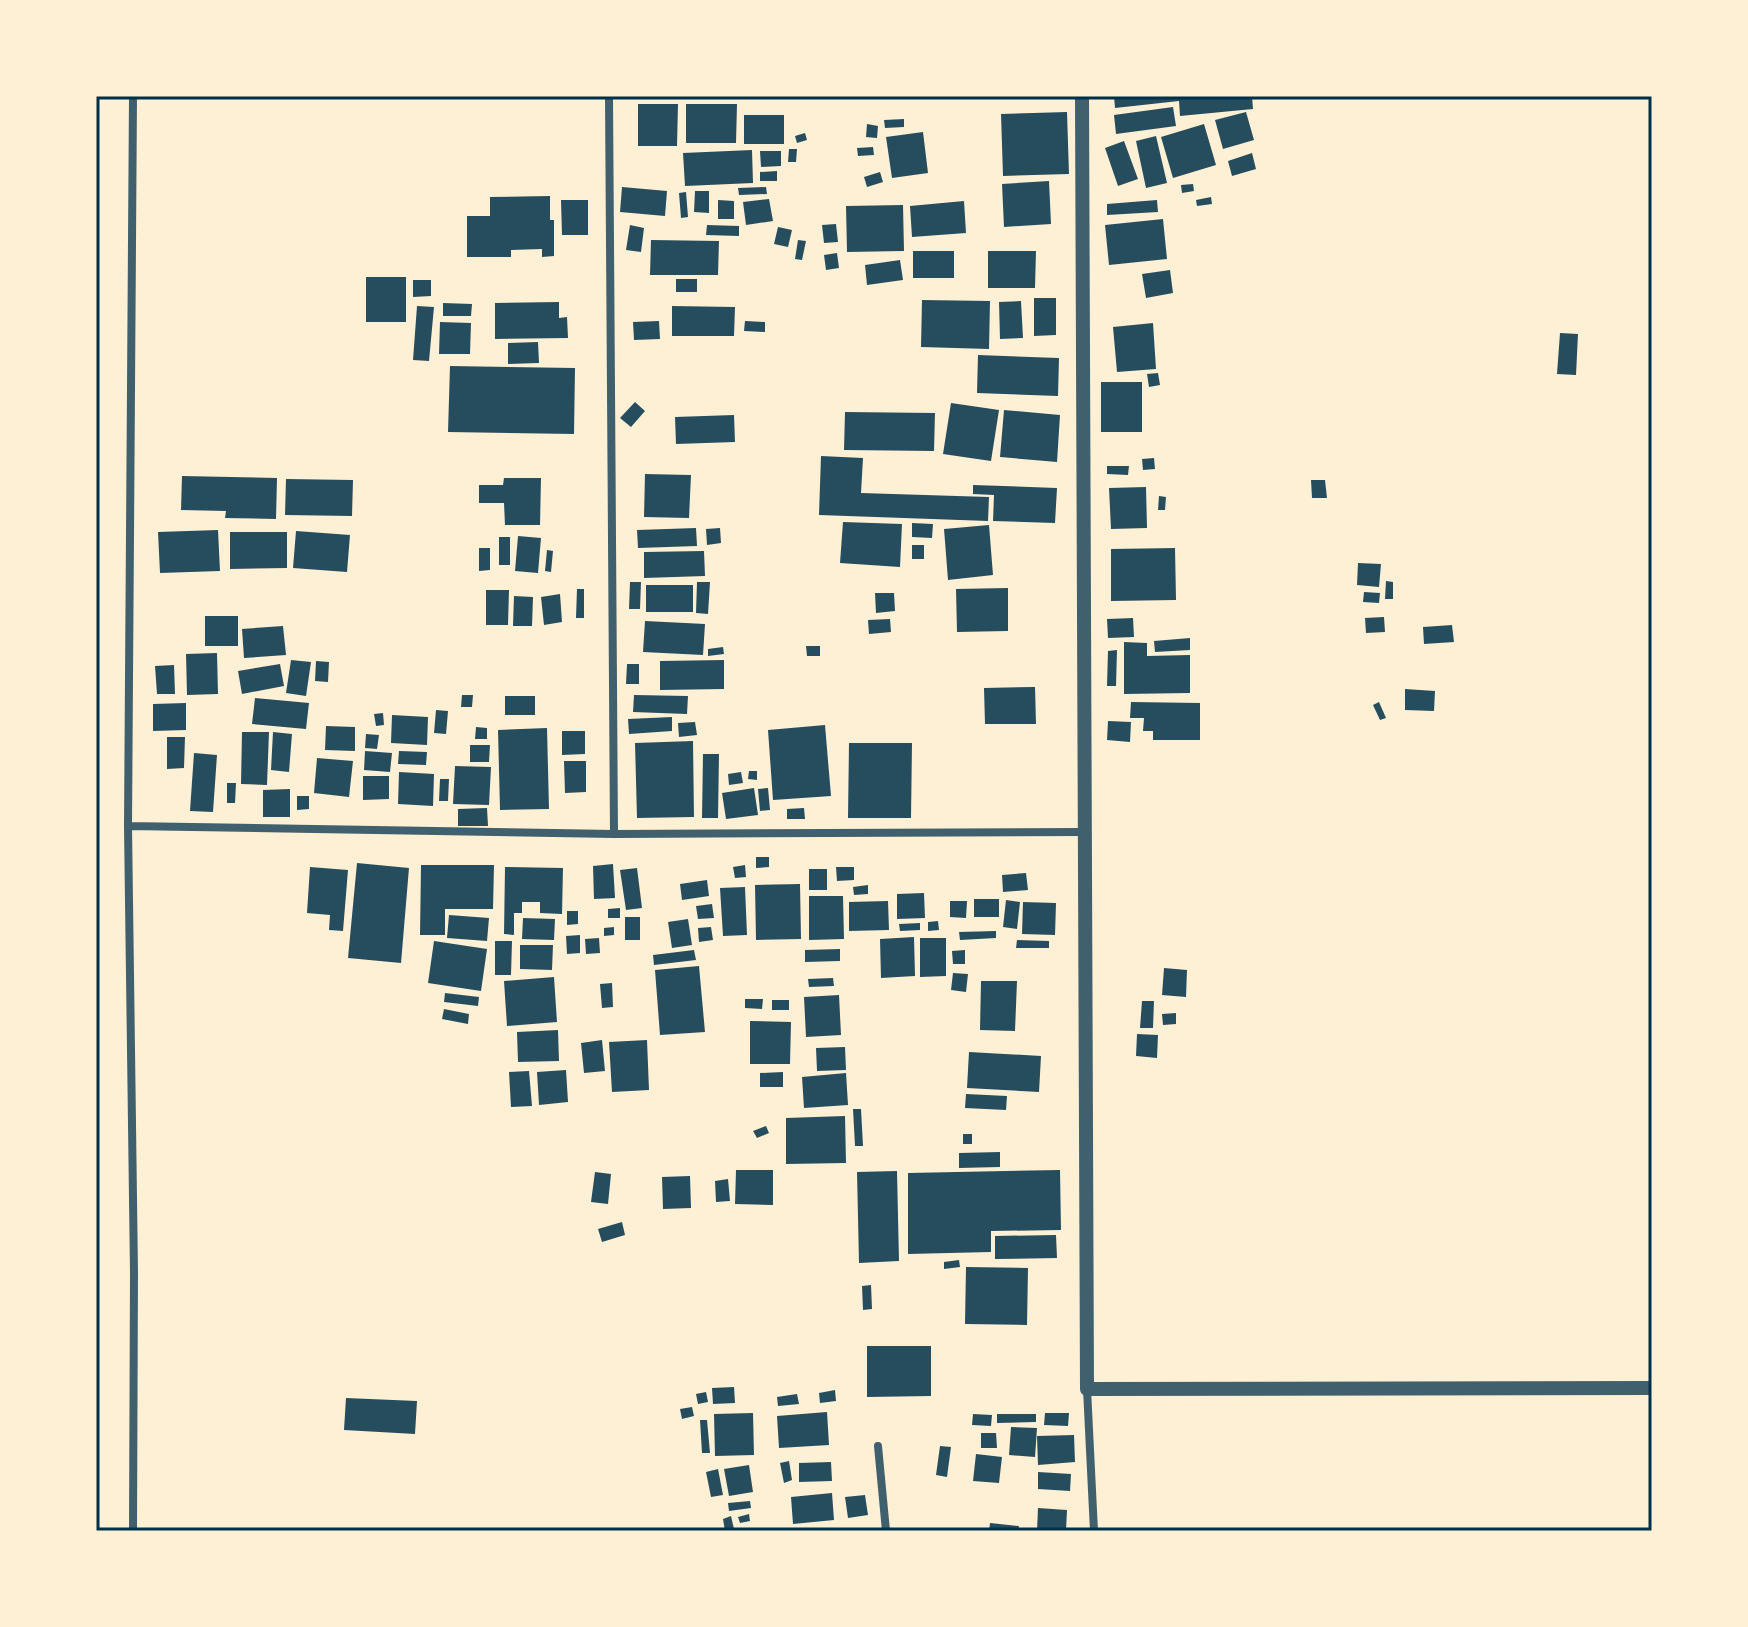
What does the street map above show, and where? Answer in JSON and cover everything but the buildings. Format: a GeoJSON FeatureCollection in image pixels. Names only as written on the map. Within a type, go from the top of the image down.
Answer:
{"type":"FeatureCollection","features":[{"type":"Feature","properties":{"kind":"street"},"geometry":{"type":"LineString","coordinates":[[133,96],[128,826],[134,1273],[133,1531]]}},
{"type":"Feature","properties":{"kind":"street"},"geometry":{"type":"LineString","coordinates":[[609,96],[614,834]]}},
{"type":"Feature","properties":{"kind":"street"},"geometry":{"type":"LineString","coordinates":[[1082,96],[1087,1389],[1094,1531]]}},
{"type":"Feature","properties":{"kind":"street"},"geometry":{"type":"LineString","coordinates":[[128,826],[614,834],[1084,832]]}},
{"type":"Feature","properties":{"kind":"street"},"geometry":{"type":"LineString","coordinates":[[1087,1389],[1652,1388]]}},
{"type":"Feature","properties":{"kind":"street"},"geometry":{"type":"LineString","coordinates":[[878,1446],[886,1531]]}}]}
